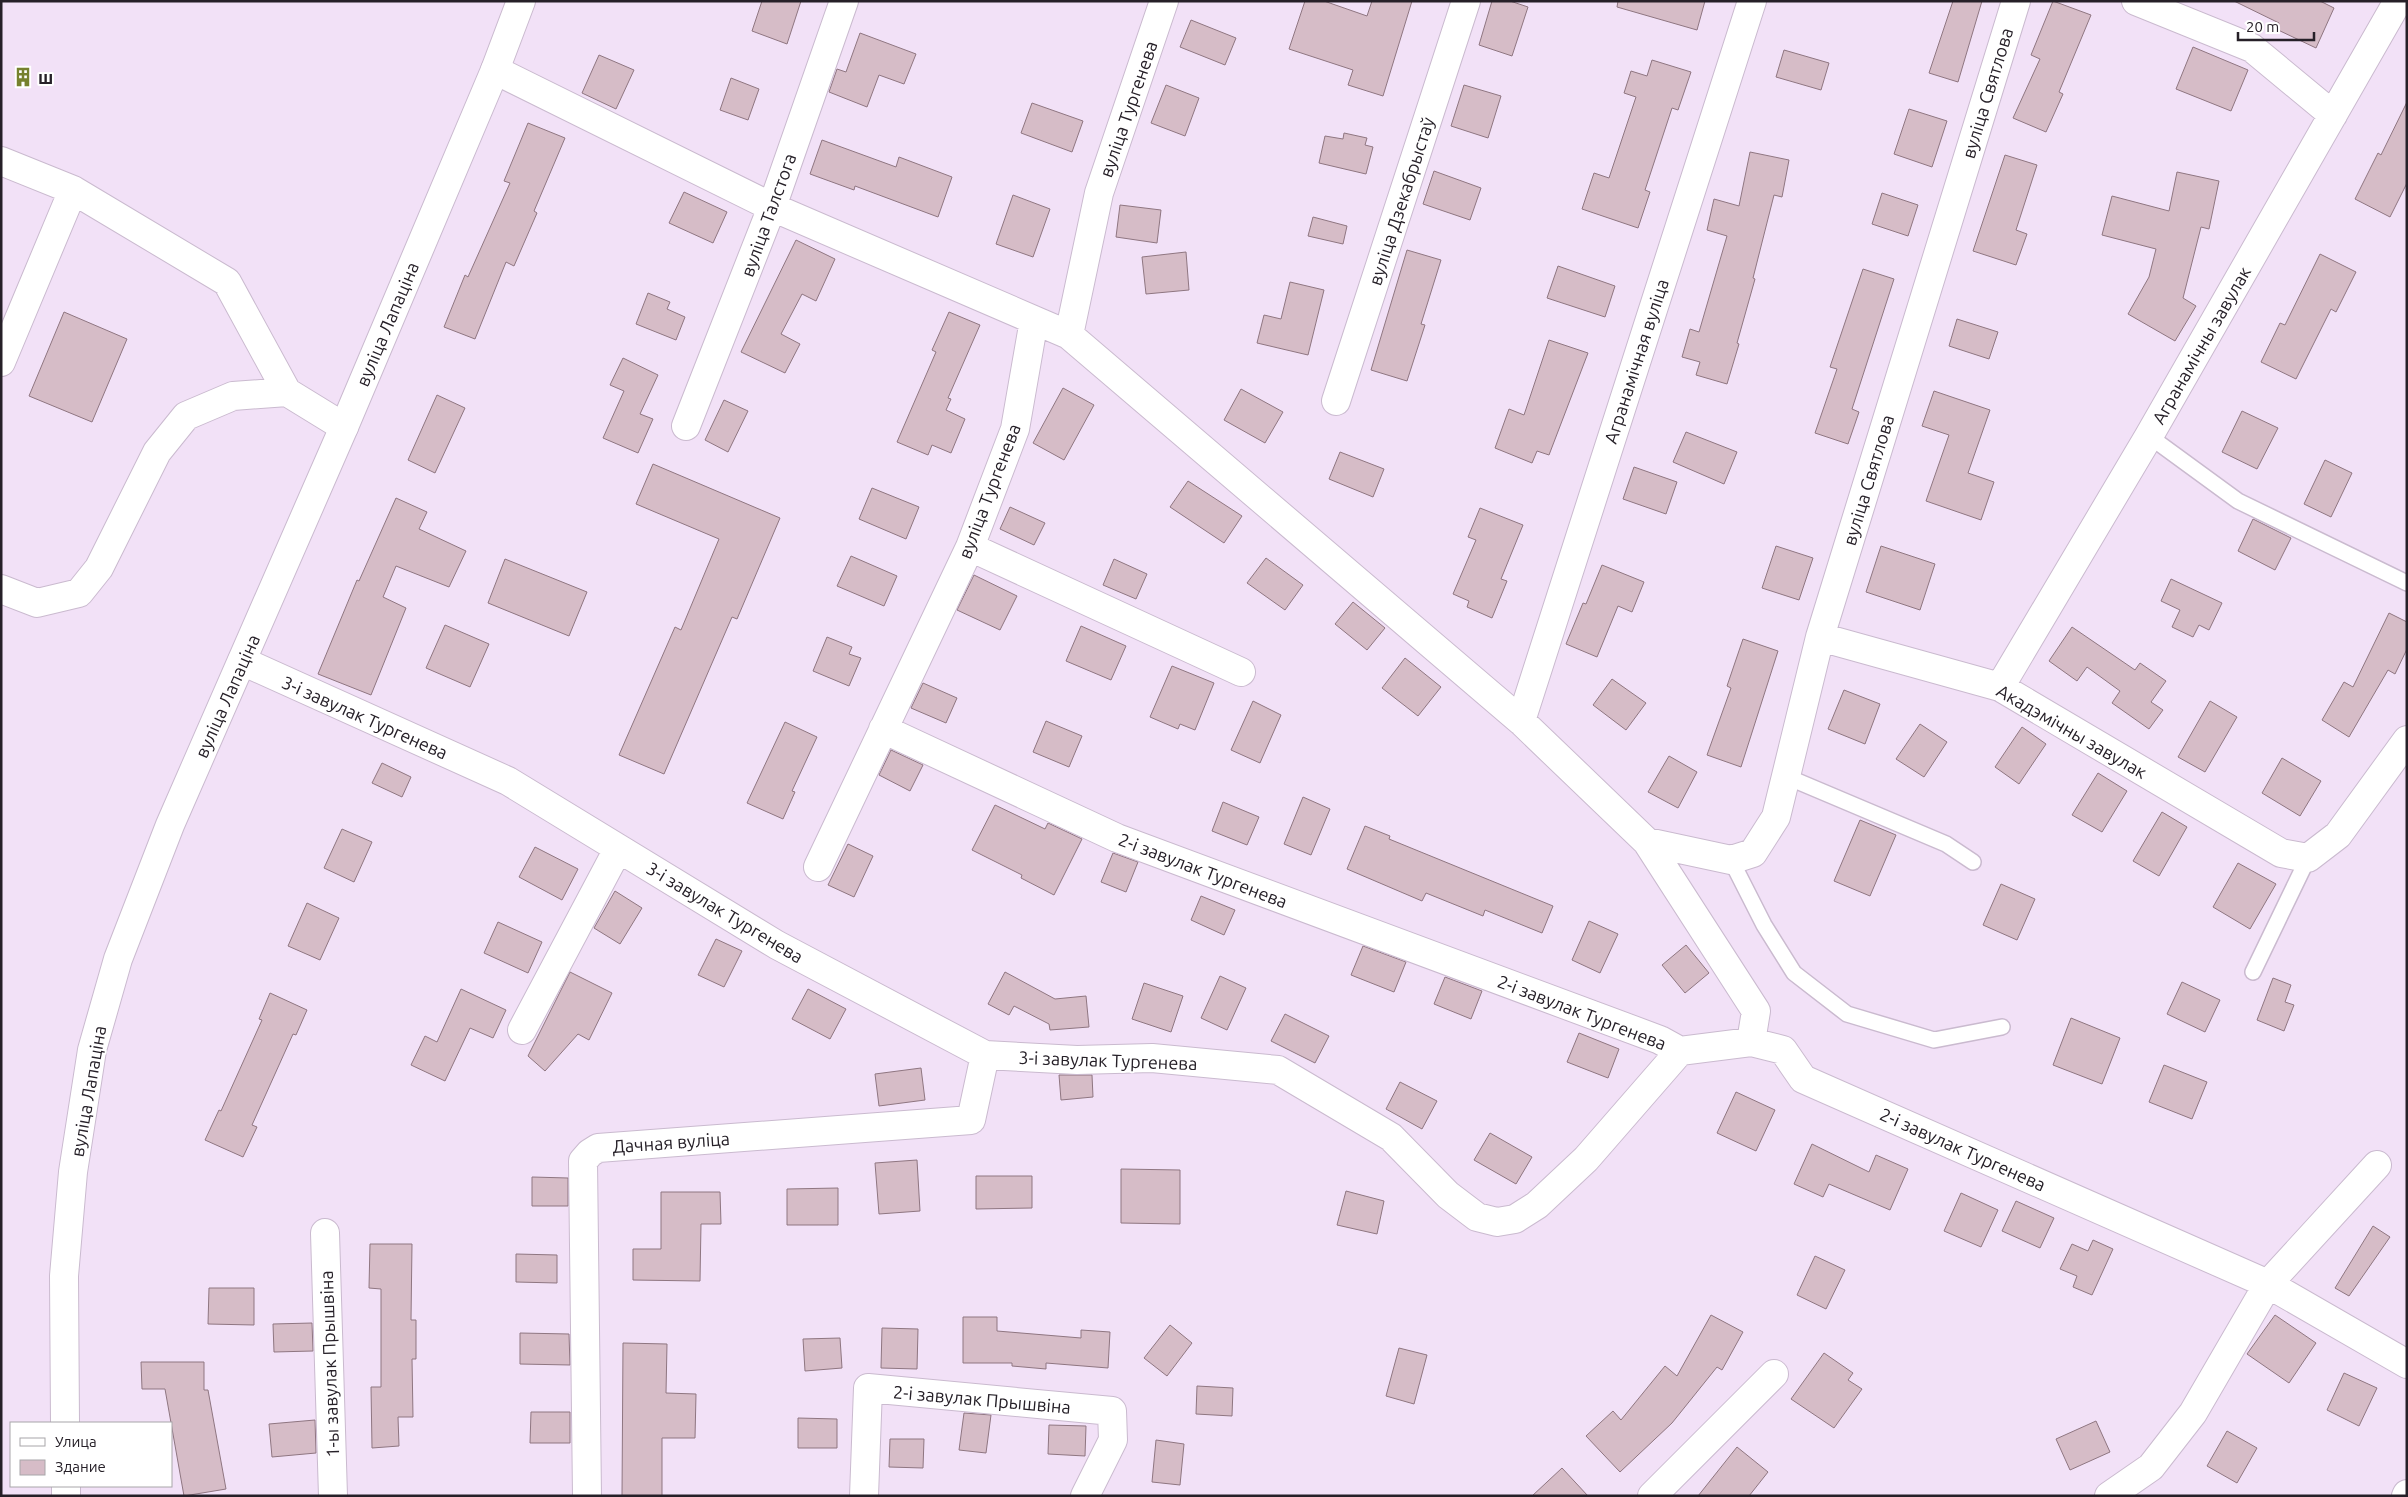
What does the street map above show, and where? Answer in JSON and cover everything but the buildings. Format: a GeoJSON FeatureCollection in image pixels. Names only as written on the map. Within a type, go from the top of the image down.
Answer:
{"type":"FeatureCollection","features":[{"type":"Feature","properties":{"kind":"street","name":"вуліца Лапаціна"},"geometry":{"type":"LineString","coordinates":[[65,1422],[64,1276],[73,1172],[92,1050],[122,950],[170,825],[344,427],[495,70],[521,1]]}},
{"type":"Feature","properties":{"kind":"street","name":"вуліца Талстога"},"geometry":{"type":"LineString","coordinates":[[686,426],[772,207],[844,1]]}},
{"type":"Feature","properties":{"kind":"street","name":"вуліца Тургенева"},"geometry":{"type":"LineString","coordinates":[[1069,335],[1099,193],[1164,1]]}},
{"type":"Feature","properties":{"kind":"street","name":"вуліца Дзекабрыстаў"},"geometry":{"type":"LineString","coordinates":[[1336,400],[1466,1]]}},
{"type":"Feature","properties":{"kind":"street","name":"Агранамічная вуліца"},"geometry":{"type":"LineString","coordinates":[[1521,721],[1752,1]]}},
{"type":"Feature","properties":{"kind":"street","name":"вуліца Святлова"},"geometry":{"type":"LineString","coordinates":[[1731,860],[1753,853],[1776,817],[1820,637],[2016,1]]}},
{"type":"Feature","properties":{"kind":"street"},"geometry":{"type":"LineString","coordinates":[[2136,1],[2252,48],[2333,115]]}},
{"type":"Feature","properties":{"kind":"street","name":"Агранамічны завулак"},"geometry":{"type":"LineString","coordinates":[[2000,687],[2149,436],[2398,1]]}},
{"type":"Feature","properties":{"kind":"street"},"geometry":{"type":"LineString","coordinates":[[495,70],[772,207],[1069,335],[1521,721],[1647,842],[1756,1011],[1751,1042]]}},
{"type":"Feature","properties":{"kind":"street"},"geometry":{"type":"LineString","coordinates":[[1,161],[72,190],[227,282],[287,392],[344,427]]}},
{"type":"Feature","properties":{"kind":"street"},"geometry":{"type":"LineString","coordinates":[[1,362],[72,190]]}},
{"type":"Feature","properties":{"kind":"street","name":"вуліца Тургенева"},"geometry":{"type":"LineString","coordinates":[[818,867],[970,547],[1015,429],[1034,320]]}},
{"type":"Feature","properties":{"kind":"street"},"geometry":{"type":"LineString","coordinates":[[1,589],[37,603],[79,593],[99,568],[157,452],[186,416],[233,396],[287,392]]}},
{"type":"Feature","properties":{"kind":"street"},"geometry":{"type":"LineString","coordinates":[[970,547],[1241,672]]}},
{"type":"Feature","properties":{"kind":"street","name":"Акадэмічны завулак"},"geometry":{"type":"LineString","coordinates":[[1820,637],[2000,687],[2281,854],[2308,858]]}},
{"type":"Feature","properties":{"kind":"street","name":"3-і завулак Тургенева"},"geometry":{"type":"LineString","coordinates":[[242,661],[508,781],[777,945],[984,1055],[1077,1060],[1152,1058],[1278,1070],[1391,1137],[1448,1195],[1477,1216],[1497,1222],[1515,1219],[1544,1199],[1586,1159],[1680,1051]]}},
{"type":"Feature","properties":{"kind":"street","name":"2-і завулак Тургенева"},"geometry":{"type":"LineString","coordinates":[[883,729],[1117,838],[1660,1040],[1680,1051],[1751,1042],[1783,1050],[1803,1079],[2268,1284],[2407,1364]]}},
{"type":"Feature","properties":{"kind":"street"},"geometry":{"type":"LineString","coordinates":[[2308,858],[2338,835],[2407,740]]}},
{"type":"Feature","properties":{"kind":"street"},"geometry":{"type":"LineString","coordinates":[[1647,842],[1731,860]]}},
{"type":"Feature","properties":{"kind":"street"},"geometry":{"type":"LineString","coordinates":[[522,1030],[618,849]]}},
{"type":"Feature","properties":{"kind":"street","name":"Дачная вуліца"},"geometry":{"type":"LineString","coordinates":[[587,1496],[583,1161],[590,1153],[598,1148],[970,1120],[984,1055]]}},
{"type":"Feature","properties":{"kind":"street"},"geometry":{"type":"LineString","coordinates":[[2109,1496],[2151,1467],[2193,1412],[2268,1284],[2376,1165]]}},
{"type":"Feature","properties":{"kind":"street","name":"1-ы завулак Прышвіна"},"geometry":{"type":"LineString","coordinates":[[325,1233],[333,1496]]}},
{"type":"Feature","properties":{"kind":"street"},"geometry":{"type":"LineString","coordinates":[[1652,1496],[1774,1374]]}},
{"type":"Feature","properties":{"kind":"street","name":"2-і завулак Прышвіна"},"geometry":{"type":"LineString","coordinates":[[864,1496],[868,1388],[1112,1412],[1113,1440],[1085,1496]]}},
{"type":"Feature","properties":{"kind":"lane"},"geometry":{"type":"LineString","coordinates":[[2149,436],[2238,501],[2407,583]]}},
{"type":"Feature","properties":{"kind":"lane"},"geometry":{"type":"LineString","coordinates":[[1785,776],[1946,844],[1973,862]]}},
{"type":"Feature","properties":{"kind":"lane"},"geometry":{"type":"LineString","coordinates":[[2253,972],[2308,858]]}},
{"type":"Feature","properties":{"kind":"lane"},"geometry":{"type":"LineString","coordinates":[[1731,860],[1764,925],[1794,973],[1847,1014],[1934,1040],[2002,1027]]}},
{"type":"Feature","properties":{"kind":"place","name":"ш"},"geometry":{"type":"Point","coordinates":[23,77]}}]}
